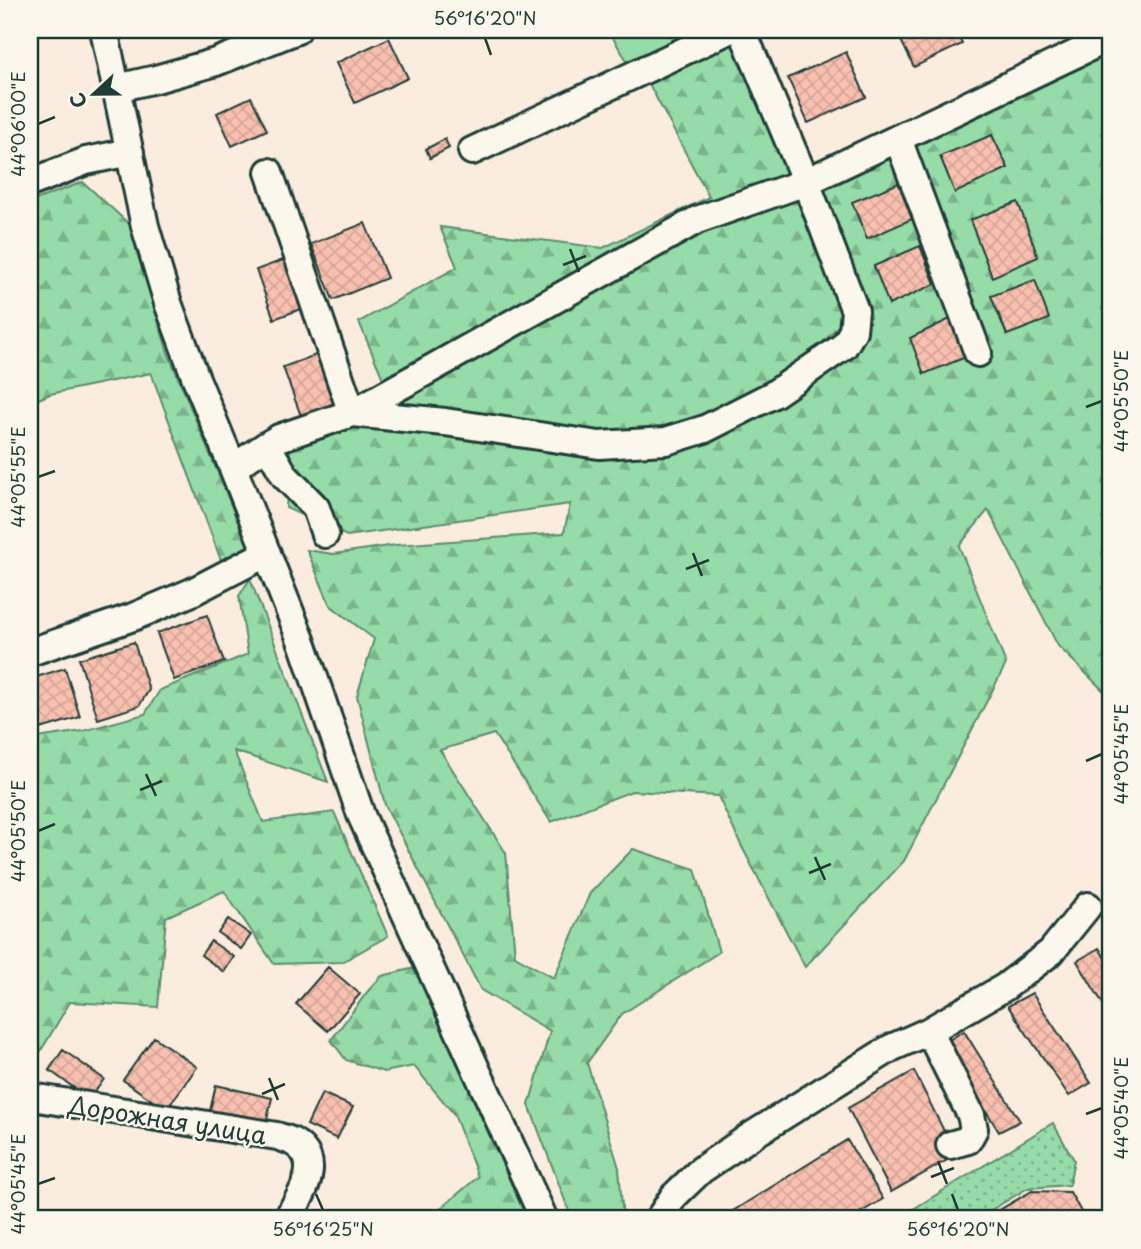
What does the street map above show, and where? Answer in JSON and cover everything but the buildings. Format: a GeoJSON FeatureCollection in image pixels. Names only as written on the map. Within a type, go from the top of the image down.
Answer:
{"type":"FeatureCollection","features":[{"type":"Feature","properties":{"kind":"street"},"geometry":{"type":"LineString","coordinates":[[104,30],[145,226],[168,303],[195,376],[303,645],[361,815],[544,1219]]}},
{"type":"Feature","properties":{"kind":"street"},"geometry":{"type":"LineString","coordinates":[[117,88],[216,62],[296,30]]}},
{"type":"Feature","properties":{"kind":"street"},"geometry":{"type":"LineString","coordinates":[[472,150],[729,30]]}},
{"type":"Feature","properties":{"kind":"street"},"geometry":{"type":"LineString","coordinates":[[352,413],[444,422],[599,445],[666,441],[705,429],[775,394],[844,346],[853,331],[855,310],[806,182],[742,30]]}},
{"type":"Feature","properties":{"kind":"street"},"geometry":{"type":"LineString","coordinates":[[233,468],[279,438],[352,413],[697,220],[806,182],[1111,37]]}},
{"type":"Feature","properties":{"kind":"street"},"geometry":{"type":"LineString","coordinates":[[898,139],[978,353]]}},
{"type":"Feature","properties":{"kind":"street"},"geometry":{"type":"LineString","coordinates":[[30,183],[86,161],[130,152]]}},
{"type":"Feature","properties":{"kind":"street"},"geometry":{"type":"LineString","coordinates":[[269,172],[352,413]]}},
{"type":"Feature","properties":{"kind":"street"},"geometry":{"type":"LineString","coordinates":[[267,445],[285,476],[316,508],[325,534]]}},
{"type":"Feature","properties":{"kind":"street"},"geometry":{"type":"LineString","coordinates":[[30,652],[145,612],[192,592],[267,553]]}},
{"type":"Feature","properties":{"kind":"street"},"geometry":{"type":"LineString","coordinates":[[659,1219],[674,1196],[701,1170],[751,1136],[891,1048],[929,1031],[1005,987],[1051,951],[1088,906]]}},
{"type":"Feature","properties":{"kind":"street"},"geometry":{"type":"LineString","coordinates":[[929,1031],[971,1115],[974,1129],[968,1140],[950,1145]]}},
{"type":"Feature","properties":{"kind":"street","name":"Дорожная улица"},"geometry":{"type":"LineString","coordinates":[[38,1098],[277,1136],[293,1142],[308,1160],[309,1176],[287,1219]]}},
{"type":"Feature","properties":{"kind":"green space"},"geometry":{"type":"Polygon","coordinates":[[[608,30],[699,30],[629,64],[608,30]]]}},
{"type":"Feature","properties":{"kind":"green space"},"geometry":{"type":"Polygon","coordinates":[[[735,36],[846,317],[821,345],[741,403],[658,437],[603,433],[395,407],[359,322],[457,267],[440,227],[603,248],[709,197],[649,84],[735,36]]]}},
{"type":"Feature","properties":{"kind":"green space"},"geometry":{"type":"Polygon","coordinates":[[[1111,48],[1111,698],[1058,646],[988,510],[959,546],[1006,664],[904,861],[805,967],[718,796],[632,791],[551,822],[494,734],[440,750],[506,853],[515,956],[554,978],[590,893],[633,849],[695,869],[719,952],[622,1014],[587,1063],[619,1168],[623,1219],[572,1219],[529,1105],[550,1031],[481,990],[385,805],[357,696],[374,639],[330,605],[307,550],[333,554],[396,545],[564,533],[570,504],[347,536],[286,508],[290,448],[360,424],[415,433],[660,452],[808,386],[866,336],[825,190],[1111,48]]]}},
{"type":"Feature","properties":{"kind":"green space"},"geometry":{"type":"Polygon","coordinates":[[[83,182],[129,224],[168,353],[251,553],[222,563],[151,373],[50,394],[30,403],[30,202],[83,182]]]}},
{"type":"Feature","properties":{"kind":"green space"},"geometry":{"type":"Polygon","coordinates":[[[250,579],[328,782],[234,751],[263,822],[334,812],[388,936],[342,962],[274,964],[224,891],[166,917],[158,1007],[70,1002],[30,1069],[30,739],[83,731],[145,714],[160,690],[248,654],[239,596],[250,579]]]}},
{"type":"Feature","properties":{"kind":"green space"},"geometry":{"type":"Polygon","coordinates":[[[415,968],[527,1219],[448,1219],[441,1208],[478,1177],[454,1114],[414,1066],[384,1072],[346,1060],[331,1040],[382,976],[415,968]]]}},
{"type":"Feature","properties":{"kind":"green space"},"geometry":{"type":"Polygon","coordinates":[[[1053,1123],[1074,1160],[1069,1185],[1028,1188],[976,1219],[897,1219],[1053,1123]]]}}]}
